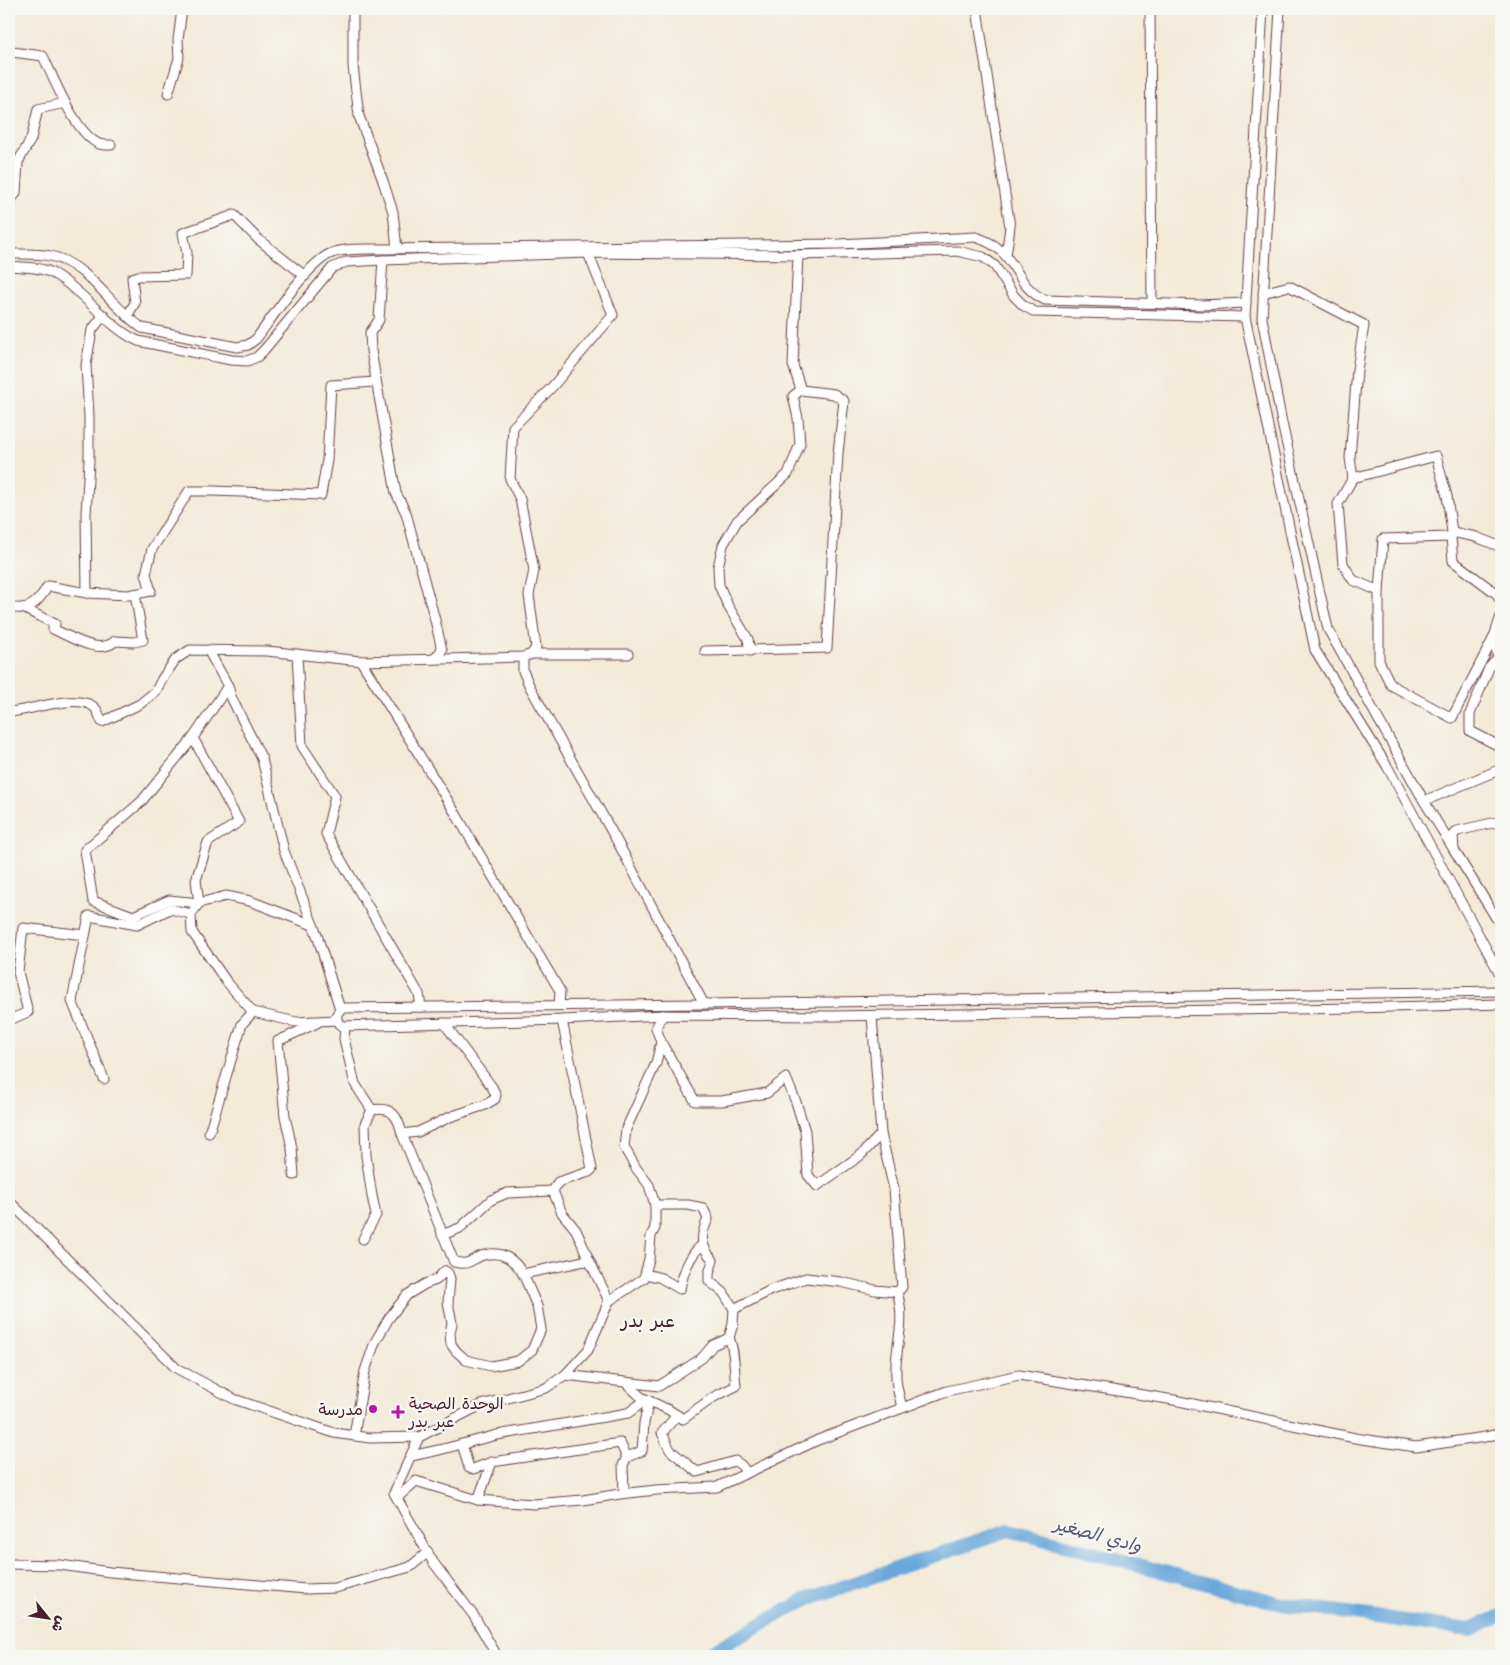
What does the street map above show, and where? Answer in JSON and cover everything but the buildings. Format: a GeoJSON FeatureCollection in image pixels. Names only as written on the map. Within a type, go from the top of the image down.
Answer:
{"type":"FeatureCollection","features":[{"type":"Feature","properties":{"kind":"street"},"geometry":{"type":"LineString","coordinates":[[168,94],[179,58],[178,40],[182,9]]}},
{"type":"Feature","properties":{"kind":"street"},"geometry":{"type":"LineString","coordinates":[[353,9],[353,66],[359,116],[393,212],[397,248]]}},
{"type":"Feature","properties":{"kind":"street"},"geometry":{"type":"LineString","coordinates":[[977,9],[1010,228],[1006,256]]}},
{"type":"Feature","properties":{"kind":"street"},"geometry":{"type":"LineString","coordinates":[[1150,9],[1152,303]]}},
{"type":"Feature","properties":{"kind":"street"},"geometry":{"type":"LineString","coordinates":[[1263,9],[1246,317],[1315,650],[1386,766],[1501,976]]}},
{"type":"Feature","properties":{"kind":"street"},"geometry":{"type":"LineString","coordinates":[[1280,9],[1262,318],[1280,414],[1328,630],[1424,801],[1501,926]]}},
{"type":"Feature","properties":{"kind":"street"},"geometry":{"type":"LineString","coordinates":[[9,49],[12,52],[43,56],[65,103],[85,132],[100,144],[111,145]]}},
{"type":"Feature","properties":{"kind":"street"},"geometry":{"type":"LineString","coordinates":[[9,198],[10,201],[16,193],[18,162],[31,139],[38,109],[65,103]]}},
{"type":"Feature","properties":{"kind":"street"},"geometry":{"type":"LineString","coordinates":[[127,316],[135,303],[132,278],[138,276],[186,275],[187,253],[183,233],[234,215],[259,240],[305,276]]}},
{"type":"Feature","properties":{"kind":"street"},"geometry":{"type":"LineString","coordinates":[[9,254],[52,256],[67,263],[82,273],[142,328],[237,347],[248,345],[256,339],[319,260],[331,253],[343,250],[839,244],[976,237],[1000,249],[1024,284],[1033,294],[1045,300],[1201,305],[1246,303]]}},
{"type":"Feature","properties":{"kind":"street"},"geometry":{"type":"LineString","coordinates":[[9,266],[25,267],[52,273],[90,302],[125,335],[138,341],[231,360],[247,361],[257,357],[264,350],[332,268],[346,262],[383,260],[588,253],[798,255],[957,251],[983,257],[995,266],[1014,296],[1024,306],[1035,312],[1246,317]]}},
{"type":"Feature","properties":{"kind":"street"},"geometry":{"type":"LineString","coordinates":[[588,253],[613,315],[552,387],[513,427],[510,479],[520,500],[534,570],[528,595],[536,647],[528,656],[523,671],[704,1004]]}},
{"type":"Feature","properties":{"kind":"street"},"geometry":{"type":"LineString","coordinates":[[798,255],[793,365],[801,390]]}},
{"type":"Feature","properties":{"kind":"street"},"geometry":{"type":"LineString","coordinates":[[383,260],[379,320],[370,333],[371,351],[396,493],[406,513],[442,650],[435,658]]}},
{"type":"Feature","properties":{"kind":"street"},"geometry":{"type":"LineString","coordinates":[[1263,293],[1289,286],[1364,325],[1356,383],[1350,458],[1353,478],[1338,504],[1343,564],[1352,580],[1379,591]]}},
{"type":"Feature","properties":{"kind":"street"},"geometry":{"type":"LineString","coordinates":[[87,592],[86,514],[89,416],[86,365],[92,330],[104,316]]}},
{"type":"Feature","properties":{"kind":"street"},"geometry":{"type":"LineString","coordinates":[[23,608],[39,600],[48,586],[87,592],[128,595],[151,590],[146,574],[152,549],[190,491],[213,490],[321,495],[326,460],[331,385],[376,382]]}},
{"type":"Feature","properties":{"kind":"street"},"geometry":{"type":"LineString","coordinates":[[705,651],[750,651],[778,648],[827,648],[838,453],[844,401],[834,394],[801,390],[793,396],[798,418],[800,444],[788,474],[737,521],[723,545],[718,567],[719,585],[728,606],[748,639],[750,651]]}},
{"type":"Feature","properties":{"kind":"street"},"geometry":{"type":"LineString","coordinates":[[1353,478],[1436,456],[1447,496],[1453,561],[1497,594],[1501,602]]}},
{"type":"Feature","properties":{"kind":"street"},"geometry":{"type":"LineString","coordinates":[[1501,547],[1476,537],[1452,534],[1383,539],[1379,591],[1379,661],[1392,685],[1452,718],[1494,636],[1501,616]]}},
{"type":"Feature","properties":{"kind":"street"},"geometry":{"type":"LineString","coordinates":[[9,607],[23,608],[55,624],[52,629],[98,648],[110,646],[115,642],[143,640],[136,594]]}},
{"type":"Feature","properties":{"kind":"street"},"geometry":{"type":"LineString","coordinates":[[1494,636],[1500,660],[1489,668],[1470,714],[1470,732],[1501,747]]}},
{"type":"Feature","properties":{"kind":"street"},"geometry":{"type":"LineString","coordinates":[[9,712],[59,703],[83,702],[94,707],[102,722],[140,704],[156,691],[176,659],[190,650],[268,651],[361,661],[628,654]]}},
{"type":"Feature","properties":{"kind":"street"},"geometry":{"type":"LineString","coordinates":[[208,650],[228,686],[232,699],[262,759],[284,851],[313,925],[340,1009]]}},
{"type":"Feature","properties":{"kind":"street"},"geometry":{"type":"LineString","coordinates":[[297,654],[302,746],[335,796],[326,834],[362,899],[419,994],[421,1007]]}},
{"type":"Feature","properties":{"kind":"street"},"geometry":{"type":"LineString","coordinates":[[361,661],[456,814],[560,991],[559,1005]]}},
{"type":"Feature","properties":{"kind":"street"},"geometry":{"type":"LineString","coordinates":[[228,686],[193,738],[141,802],[85,850],[93,901],[132,916],[169,900],[199,903],[226,896],[250,901],[313,925]]}},
{"type":"Feature","properties":{"kind":"street"},"geometry":{"type":"LineString","coordinates":[[193,738],[239,822],[208,842],[196,880],[199,903],[190,914],[192,932],[226,981],[253,1012],[296,1022],[336,1020],[339,1024],[345,1026],[562,1020],[663,1015],[872,1016],[1501,1004]]}},
{"type":"Feature","properties":{"kind":"street"},"geometry":{"type":"LineString","coordinates":[[1424,801],[1501,769]]}},
{"type":"Feature","properties":{"kind":"street"},"geometry":{"type":"LineString","coordinates":[[1454,850],[1452,835],[1456,831],[1501,821]]}},
{"type":"Feature","properties":{"kind":"street"},"geometry":{"type":"LineString","coordinates":[[104,1079],[72,1001],[89,916],[137,924],[170,909],[190,914]]}},
{"type":"Feature","properties":{"kind":"street"},"geometry":{"type":"LineString","coordinates":[[9,1020],[28,1012],[18,972],[23,928],[85,935]]}},
{"type":"Feature","properties":{"kind":"street"},"geometry":{"type":"LineString","coordinates":[[340,1009],[1501,991]]}},
{"type":"Feature","properties":{"kind":"street"},"geometry":{"type":"LineString","coordinates":[[336,1020],[337,1012],[340,1009]]}},
{"type":"Feature","properties":{"kind":"street"},"geometry":{"type":"LineString","coordinates":[[209,1133],[242,1024],[253,1012]]}},
{"type":"Feature","properties":{"kind":"street"},"geometry":{"type":"LineString","coordinates":[[663,1015],[656,1028],[660,1042],[696,1101],[722,1101],[767,1093],[786,1078],[805,1131],[808,1175],[818,1186],[861,1155],[881,1134]]}},
{"type":"Feature","properties":{"kind":"street"},"geometry":{"type":"LineString","coordinates":[[872,1016],[881,1134],[894,1189],[902,1287],[897,1292]]}},
{"type":"Feature","properties":{"kind":"street"},"geometry":{"type":"LineString","coordinates":[[294,1175],[292,1148],[285,1116],[278,1041],[322,1020]]}},
{"type":"Feature","properties":{"kind":"street"},"geometry":{"type":"LineString","coordinates":[[553,1191],[558,1182],[592,1170],[562,1020]]}},
{"type":"Feature","properties":{"kind":"street"},"geometry":{"type":"LineString","coordinates":[[402,1134],[418,1132],[450,1117],[485,1105],[495,1099],[496,1095],[492,1087],[444,1023]]}},
{"type":"Feature","properties":{"kind":"street"},"geometry":{"type":"LineString","coordinates":[[345,1026],[344,1039],[355,1084],[372,1110]]}},
{"type":"Feature","properties":{"kind":"street"},"geometry":{"type":"LineString","coordinates":[[9,1201],[176,1368],[234,1399],[334,1432],[370,1438],[419,1437],[481,1405],[546,1388],[565,1375],[588,1350],[610,1301],[644,1278],[649,1258],[651,1236],[655,1228],[655,1205],[649,1185],[636,1168],[624,1147],[626,1128],[656,1063],[660,1042]]}},
{"type":"Feature","properties":{"kind":"street"},"geometry":{"type":"LineString","coordinates":[[354,1436],[365,1371],[375,1342],[388,1318],[408,1295],[425,1284],[436,1280],[445,1271],[450,1279],[448,1302],[452,1323],[450,1333],[451,1344],[466,1360],[491,1366],[518,1361],[532,1350],[541,1329],[537,1306],[516,1263],[500,1254],[484,1254],[465,1264],[454,1262],[402,1134],[399,1121],[390,1111],[382,1108],[372,1110]]}},
{"type":"Feature","properties":{"kind":"street"},"geometry":{"type":"LineString","coordinates":[[363,1239],[376,1215],[366,1156],[365,1132],[365,1124],[372,1110]]}},
{"type":"Feature","properties":{"kind":"street"},"geometry":{"type":"LineString","coordinates":[[442,1235],[460,1228],[491,1200],[507,1193],[553,1191]]}},
{"type":"Feature","properties":{"kind":"street"},"geometry":{"type":"LineString","coordinates":[[553,1191],[562,1213],[576,1230],[610,1301]]}},
{"type":"Feature","properties":{"kind":"street"},"geometry":{"type":"LineString","coordinates":[[626,1384],[641,1397],[683,1419],[706,1402],[736,1386],[733,1368],[733,1346],[729,1338],[733,1324],[734,1309],[724,1292],[709,1281],[713,1260],[702,1245],[703,1230],[708,1218],[704,1208],[688,1205],[655,1205]]}},
{"type":"Feature","properties":{"kind":"street"},"geometry":{"type":"LineString","coordinates":[[646,1274],[661,1278],[680,1289],[694,1252],[702,1245]]}},
{"type":"Feature","properties":{"kind":"street"},"geometry":{"type":"LineString","coordinates":[[523,1274],[589,1260]]}},
{"type":"Feature","properties":{"kind":"street"},"geometry":{"type":"LineString","coordinates":[[734,1309],[771,1290],[806,1278],[897,1292]]}},
{"type":"Feature","properties":{"kind":"street"},"geometry":{"type":"LineString","coordinates":[[897,1292],[901,1306],[901,1332],[896,1377],[902,1408]]}},
{"type":"Feature","properties":{"kind":"street"},"geometry":{"type":"LineString","coordinates":[[565,1375],[626,1384],[659,1386],[702,1358],[713,1345],[729,1338]]}},
{"type":"Feature","properties":{"kind":"street"},"geometry":{"type":"LineString","coordinates":[[397,1498],[416,1481],[478,1500],[534,1504],[558,1503],[656,1490],[716,1487],[818,1440],[947,1391],[1019,1375],[1174,1400],[1355,1438],[1416,1447],[1501,1434]]}},
{"type":"Feature","properties":{"kind":"street"},"geometry":{"type":"LineString","coordinates":[[411,1456],[497,1435],[628,1413],[648,1400]]}},
{"type":"Feature","properties":{"kind":"street"},"geometry":{"type":"LineString","coordinates":[[624,1493],[622,1465],[627,1457],[642,1451],[648,1400]]}},
{"type":"Feature","properties":{"kind":"street"},"geometry":{"type":"LineString","coordinates":[[677,1415],[662,1433],[670,1450],[697,1472],[735,1461],[748,1473]]}},
{"type":"Feature","properties":{"kind":"street"},"geometry":{"type":"LineString","coordinates":[[419,1437],[394,1493],[433,1562],[474,1616],[497,1656]]}},
{"type":"Feature","properties":{"kind":"street"},"geometry":{"type":"LineString","coordinates":[[462,1444],[469,1468],[473,1469],[492,1462],[620,1443],[627,1457]]}},
{"type":"Feature","properties":{"kind":"street"},"geometry":{"type":"LineString","coordinates":[[478,1500],[492,1462]]}},
{"type":"Feature","properties":{"kind":"street"},"geometry":{"type":"LineString","coordinates":[[9,1564],[60,1565],[110,1572],[315,1589],[335,1588],[410,1567],[428,1552]]}},
{"type":"Feature","properties":{"kind":"waterway","name":"وادي الصغير"},"geometry":{"type":"LineString","coordinates":[[703,1656],[807,1599],[1009,1530],[1282,1604],[1470,1630],[1501,1616]]}},
{"type":"Feature","properties":{"kind":"place","name":"مدرسة"},"geometry":{"type":"Point","coordinates":[373,1409]}},
{"type":"Feature","properties":{"kind":"place","name":"الوحدة الصحية عبر بدر"},"geometry":{"type":"Point","coordinates":[398,1412]}},
{"type":"Feature","properties":{"kind":"district","name":"عبر بدر"},"geometry":{"type":"Point","coordinates":[648,1320]}}]}
